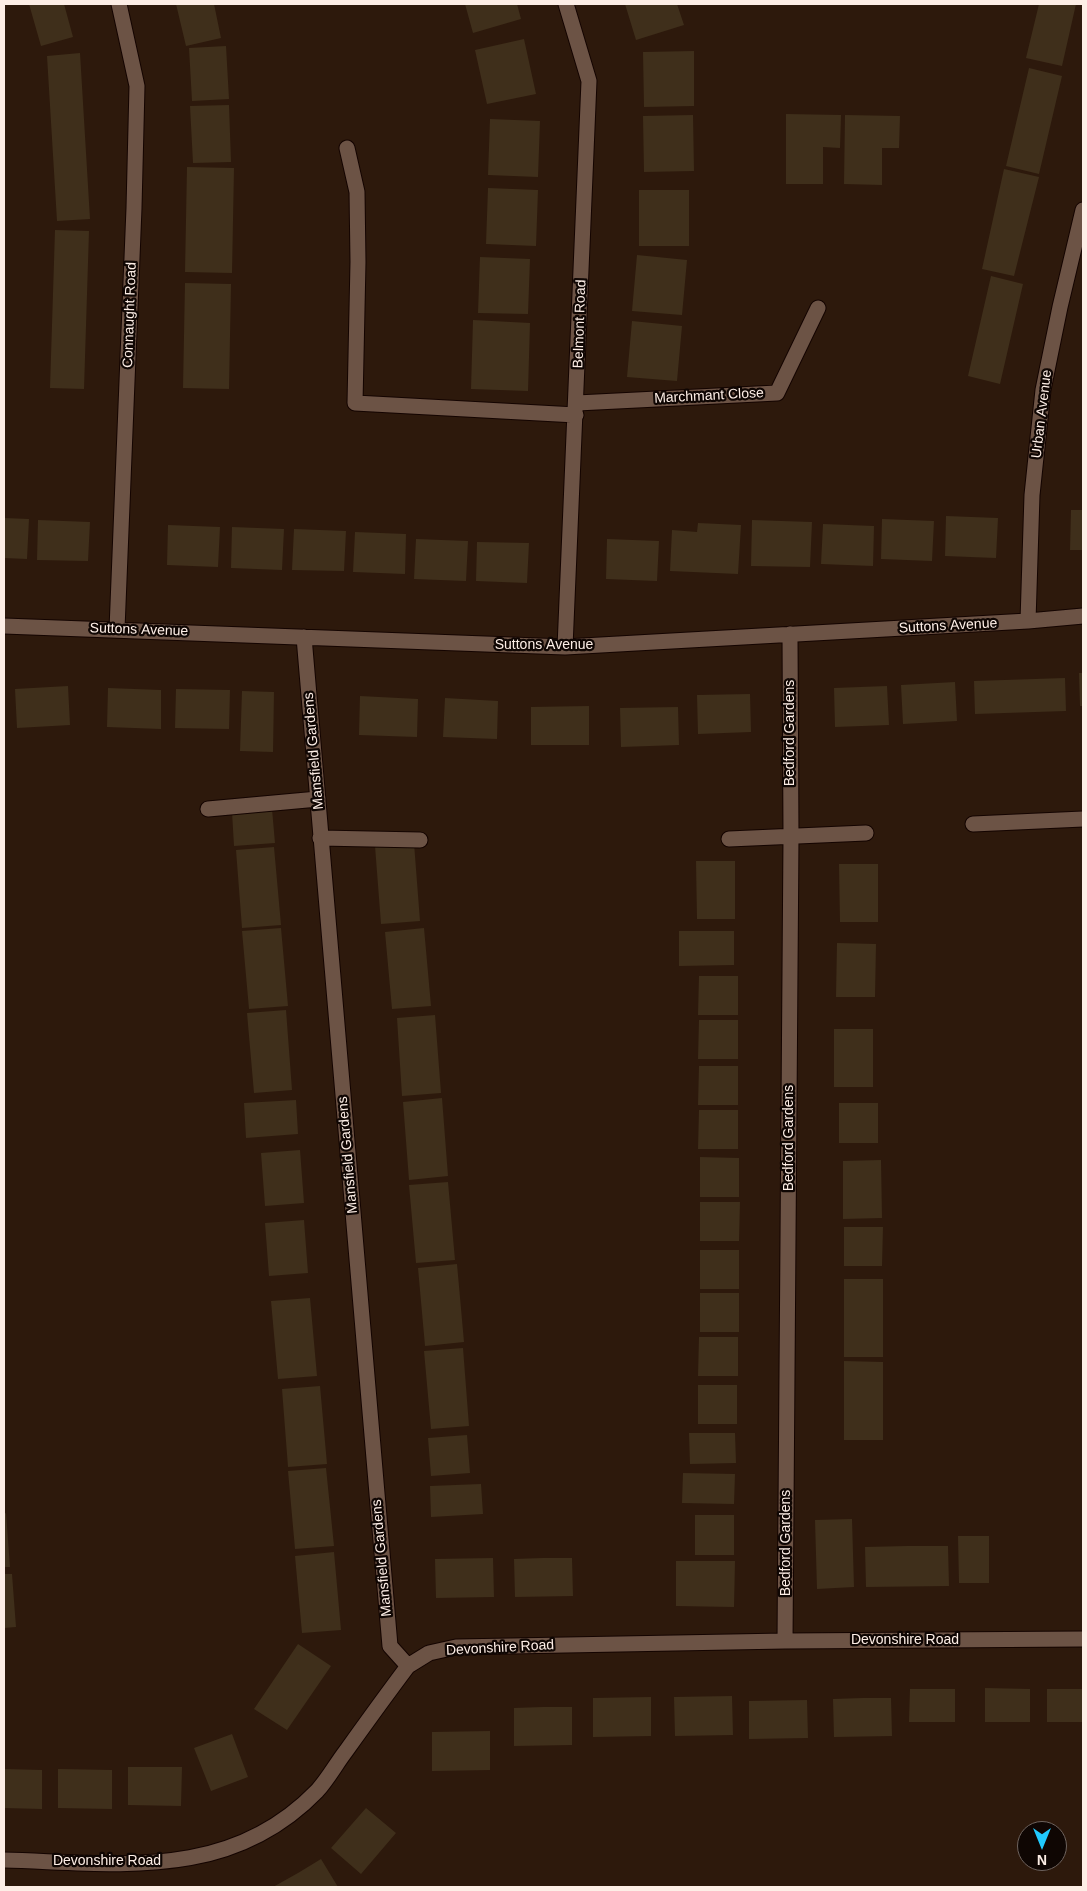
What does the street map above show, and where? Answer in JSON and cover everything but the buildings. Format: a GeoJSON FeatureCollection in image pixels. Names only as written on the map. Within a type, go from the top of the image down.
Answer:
{"type":"FeatureCollection","features":[{"type":"Feature","properties":{"kind":"street","name":"Connaught Road"},"geometry":{"type":"LineString","coordinates":[[117,629],[137,86],[119,4]]}},
{"type":"Feature","properties":{"kind":"street","name":"Belmont Road"},"geometry":{"type":"LineString","coordinates":[[565,647],[590,81],[566,4]]}},
{"type":"Feature","properties":{"kind":"street"},"geometry":{"type":"LineString","coordinates":[[346,148],[357,192],[358,262],[355,403],[576,409]]}},
{"type":"Feature","properties":{"kind":"street","name":"Urban Avenue"},"geometry":{"type":"LineString","coordinates":[[1028,621],[1032,495],[1043,390],[1083,210]]}},
{"type":"Feature","properties":{"kind":"street","name":"Marchmant Close"},"geometry":{"type":"LineString","coordinates":[[576,409],[777,393],[818,308]]}},
{"type":"Feature","properties":{"kind":"street","name":"Suttons Avenue"},"geometry":{"type":"LineString","coordinates":[[4,626],[565,647],[1028,621],[1083,616]]}},
{"type":"Feature","properties":{"kind":"street","name":"Bedford Gardens"},"geometry":{"type":"LineString","coordinates":[[785,1641],[791,838],[790,634]]}},
{"type":"Feature","properties":{"kind":"street","name":"Mansfield Gardens"},"geometry":{"type":"LineString","coordinates":[[304,637],[390,1646],[408,1666]]}},
{"type":"Feature","properties":{"kind":"street"},"geometry":{"type":"LineString","coordinates":[[208,809],[318,799]]}},
{"type":"Feature","properties":{"kind":"street"},"geometry":{"type":"LineString","coordinates":[[973,824],[1083,819]]}},
{"type":"Feature","properties":{"kind":"street"},"geometry":{"type":"LineString","coordinates":[[729,840],[791,838],[866,832]]}},
{"type":"Feature","properties":{"kind":"street"},"geometry":{"type":"LineString","coordinates":[[320,838],[420,840]]}},
{"type":"Feature","properties":{"kind":"street","name":"Devonshire Road"},"geometry":{"type":"LineString","coordinates":[[4,1860],[148,1864],[194,1858],[238,1845],[279,1824],[317,1790],[408,1666],[429,1653],[456,1647],[785,1641],[1083,1639]]}}]}
